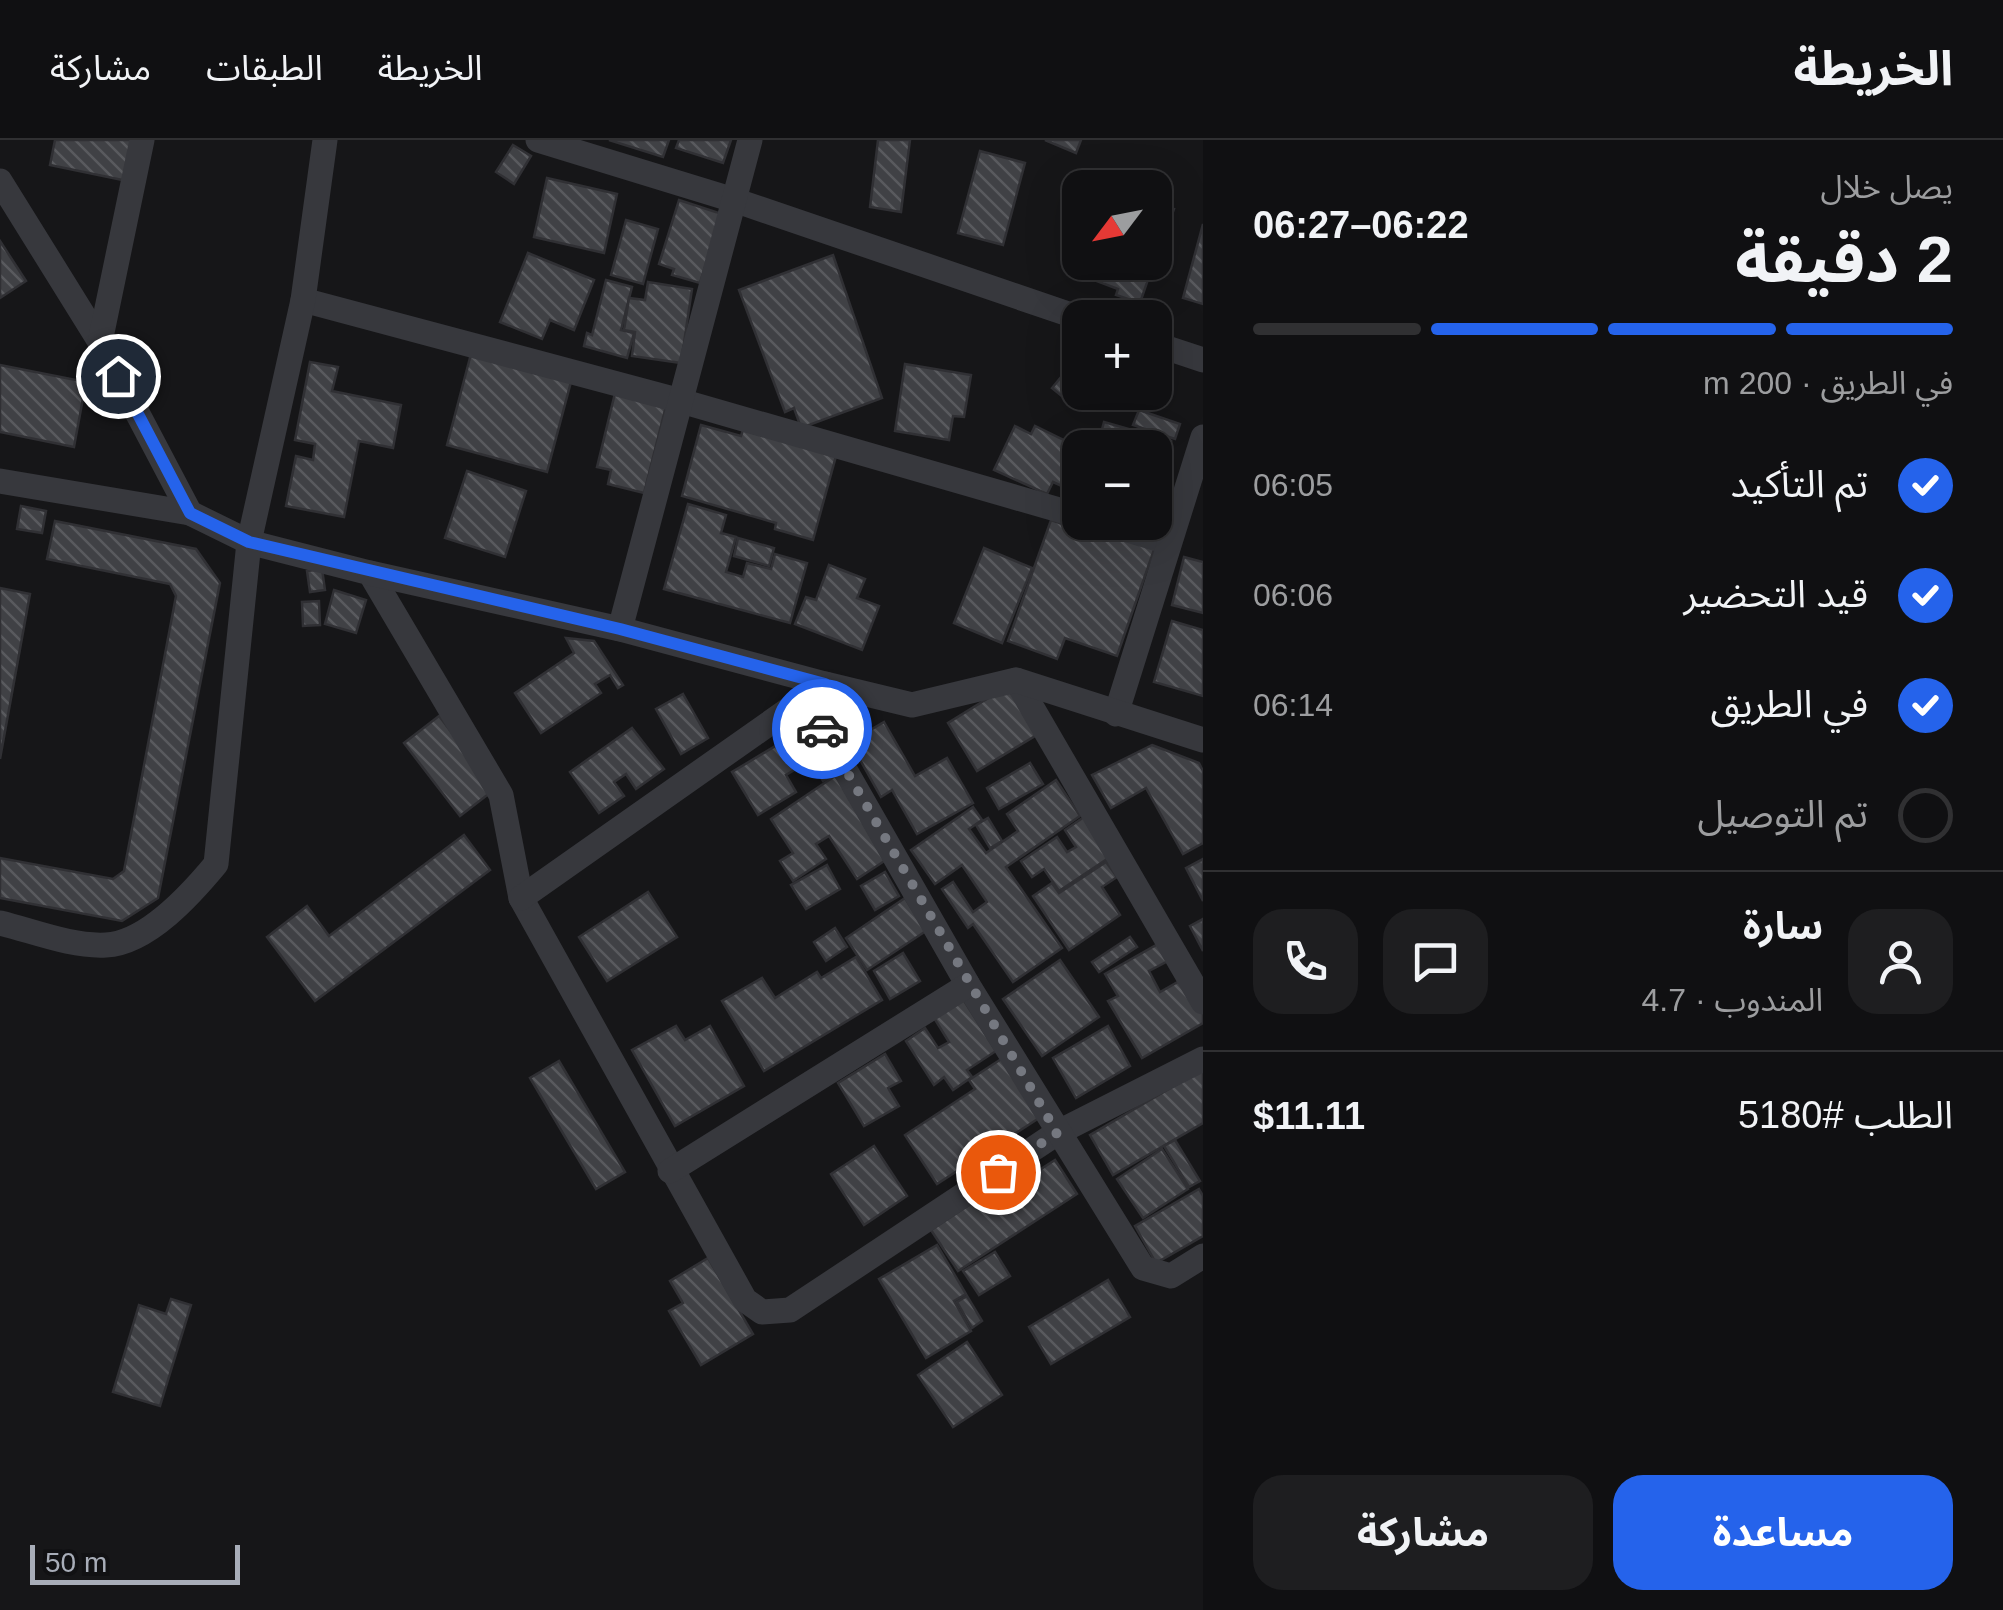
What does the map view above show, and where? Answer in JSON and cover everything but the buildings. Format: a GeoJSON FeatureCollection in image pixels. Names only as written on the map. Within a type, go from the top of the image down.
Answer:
{"type":"FeatureCollection","features":[{"type":"Feature","properties":{"kind":"street"},"geometry":{"type":"LineString","coordinates":[[100,342],[142,140]]}},
{"type":"Feature","properties":{"kind":"street"},"geometry":{"type":"LineString","coordinates":[[0,924],[111,945],[143,931],[196,888],[216,864],[249,542],[303,300],[324,140]]}},
{"type":"Feature","properties":{"kind":"street"},"geometry":{"type":"LineString","coordinates":[[538,140],[736,201],[1062,312]]}},
{"type":"Feature","properties":{"kind":"street"},"geometry":{"type":"LineString","coordinates":[[620,629],[750,140]]}},
{"type":"Feature","properties":{"kind":"street"},"geometry":{"type":"LineString","coordinates":[[0,181],[100,342],[190,513]]}},
{"type":"Feature","properties":{"kind":"street"},"geometry":{"type":"LineString","coordinates":[[303,300],[681,401],[1062,511]]}},
{"type":"Feature","properties":{"kind":"street"},"geometry":{"type":"LineString","coordinates":[[1172,350],[1203,360]]}},
{"type":"Feature","properties":{"kind":"street"},"geometry":{"type":"LineString","coordinates":[[1116,714],[1203,437]]}},
{"type":"Feature","properties":{"kind":"street"},"geometry":{"type":"LineString","coordinates":[[0,481],[190,513],[249,542],[620,629],[912,705],[1016,680],[1203,740]]}},
{"type":"Feature","properties":{"kind":"street"},"geometry":{"type":"LineString","coordinates":[[1161,540],[1168,542]]}},
{"type":"Feature","properties":{"kind":"street"},"geometry":{"type":"LineString","coordinates":[[370,573],[502,795],[521,898],[745,1300],[762,1312],[790,1310],[1057,1133],[1203,1058]]}},
{"type":"Feature","properties":{"kind":"street"},"geometry":{"type":"LineString","coordinates":[[1016,680],[1203,1002]]}},
{"type":"Feature","properties":{"kind":"street"},"geometry":{"type":"LineString","coordinates":[[521,898],[825,684]]}},
{"type":"Feature","properties":{"kind":"street"},"geometry":{"type":"LineString","coordinates":[[825,684],[818,710],[820,726],[968,985],[1144,1268],[1171,1276],[1203,1256]]}},
{"type":"Feature","properties":{"kind":"street"},"geometry":{"type":"LineString","coordinates":[[670,1171],[968,985]]}},
{"type":"Feature","properties":{"kind":"way so far"},"geometry":{"type":"LineString","coordinates":[[822,729],[1057,1133],[998,1172]]}},
{"type":"Feature","properties":{"kind":"route"},"geometry":{"type":"LineString","coordinates":[[118,376],[190,513],[249,542],[620,629],[825,684],[818,710],[822,729]]}}]}
